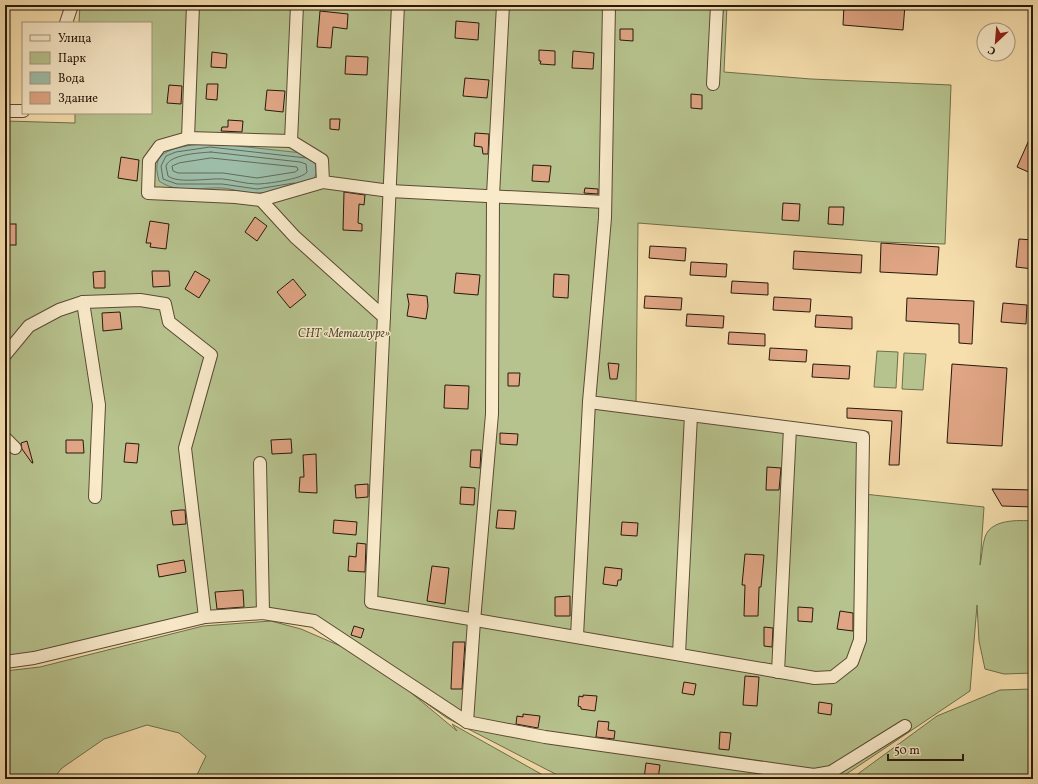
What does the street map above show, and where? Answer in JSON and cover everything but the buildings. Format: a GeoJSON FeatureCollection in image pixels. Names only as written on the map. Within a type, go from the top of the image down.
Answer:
{"type":"FeatureCollection","features":[{"type":"Feature","properties":{"kind":"street"},"geometry":{"type":"LineString","coordinates":[[66,22],[72,5]]}},
{"type":"Feature","properties":{"kind":"street"},"geometry":{"type":"LineString","coordinates":[[188,138],[193,5]]}},
{"type":"Feature","properties":{"kind":"street"},"geometry":{"type":"LineString","coordinates":[[291,141],[297,5]]}},
{"type":"Feature","properties":{"kind":"street"},"geometry":{"type":"LineString","coordinates":[[398,5],[370,602],[474,621],[577,636],[815,678],[834,677],[852,662],[860,640],[863,437],[589,402]]}},
{"type":"Feature","properties":{"kind":"street"},"geometry":{"type":"LineString","coordinates":[[467,722],[492,414],[493,195],[503,5]]}},
{"type":"Feature","properties":{"kind":"street"},"geometry":{"type":"LineString","coordinates":[[577,636],[589,402],[605,202],[609,5]]}},
{"type":"Feature","properties":{"kind":"street"},"geometry":{"type":"LineString","coordinates":[[713,84],[717,5]]}},
{"type":"Feature","properties":{"kind":"street"},"geometry":{"type":"LineString","coordinates":[[5,111],[22,111]]}},
{"type":"Feature","properties":{"kind":"street"},"geometry":{"type":"LineString","coordinates":[[323,182],[322,160],[291,141],[188,138],[160,146],[156,151],[149,161],[148,193],[235,197],[261,200],[323,182],[390,190],[605,202]]}},
{"type":"Feature","properties":{"kind":"street"},"geometry":{"type":"LineString","coordinates":[[261,200],[295,237],[384,317]]}},
{"type":"Feature","properties":{"kind":"street"},"geometry":{"type":"LineString","coordinates":[[5,355],[29,326],[59,310],[83,302],[140,300],[165,304],[169,322],[212,355],[185,448],[205,617]]}},
{"type":"Feature","properties":{"kind":"street"},"geometry":{"type":"LineString","coordinates":[[83,302],[99,405],[95,498]]}},
{"type":"Feature","properties":{"kind":"street"},"geometry":{"type":"LineString","coordinates":[[679,654],[691,415]]}},
{"type":"Feature","properties":{"kind":"street"},"geometry":{"type":"LineString","coordinates":[[778,672],[790,428]]}},
{"type":"Feature","properties":{"kind":"street"},"geometry":{"type":"LineString","coordinates":[[5,438],[15,448]]}},
{"type":"Feature","properties":{"kind":"street"},"geometry":{"type":"LineString","coordinates":[[260,463],[263,613]]}},
{"type":"Feature","properties":{"kind":"street"},"geometry":{"type":"LineString","coordinates":[[5,662],[34,658],[205,617],[263,613],[314,621],[467,722],[545,737],[814,775],[831,772],[905,726]]}},
{"type":"Feature","properties":{"kind":"green space","name":"СНТ «Металлург»"},"geometry":{"type":"Polygon","coordinates":[[[80,5],[727,5],[724,72],[811,79],[951,85],[945,244],[880,242],[638,223],[636,403],[869,432],[864,494],[984,507],[980,565],[983,544],[988,531],[999,524],[1006,522],[1033,521],[1033,673],[1004,674],[985,669],[979,641],[977,605],[970,691],[839,779],[565,779],[447,718],[409,691],[457,731],[452,724],[550,779],[195,779],[206,756],[179,733],[147,725],[104,739],[62,768],[53,779],[5,779],[5,671],[40,667],[203,626],[271,621],[301,629],[352,651],[313,625],[260,618],[219,620],[165,630],[5,665],[5,121],[75,123],[75,114],[152,114],[152,22],[79,22],[80,5]]]}},
{"type":"Feature","properties":{"kind":"green space"},"geometry":{"type":"Polygon","coordinates":[[[877,351],[898,352],[896,388],[874,387],[877,351]]]}},
{"type":"Feature","properties":{"kind":"green space"},"geometry":{"type":"Polygon","coordinates":[[[904,353],[926,354],[923,390],[902,389],[904,353]]]}},
{"type":"Feature","properties":{"kind":"green space"},"geometry":{"type":"Polygon","coordinates":[[[1033,689],[1033,779],[851,779],[937,716],[1000,690],[1033,689]]]}},
{"type":"Feature","properties":{"kind":"water"},"geometry":{"type":"Polygon","coordinates":[[[210,143],[302,153],[315,162],[316,175],[311,182],[302,186],[258,193],[249,193],[222,188],[181,189],[166,185],[159,181],[157,165],[159,159],[164,154],[171,150],[187,146],[210,143]]]}}]}
